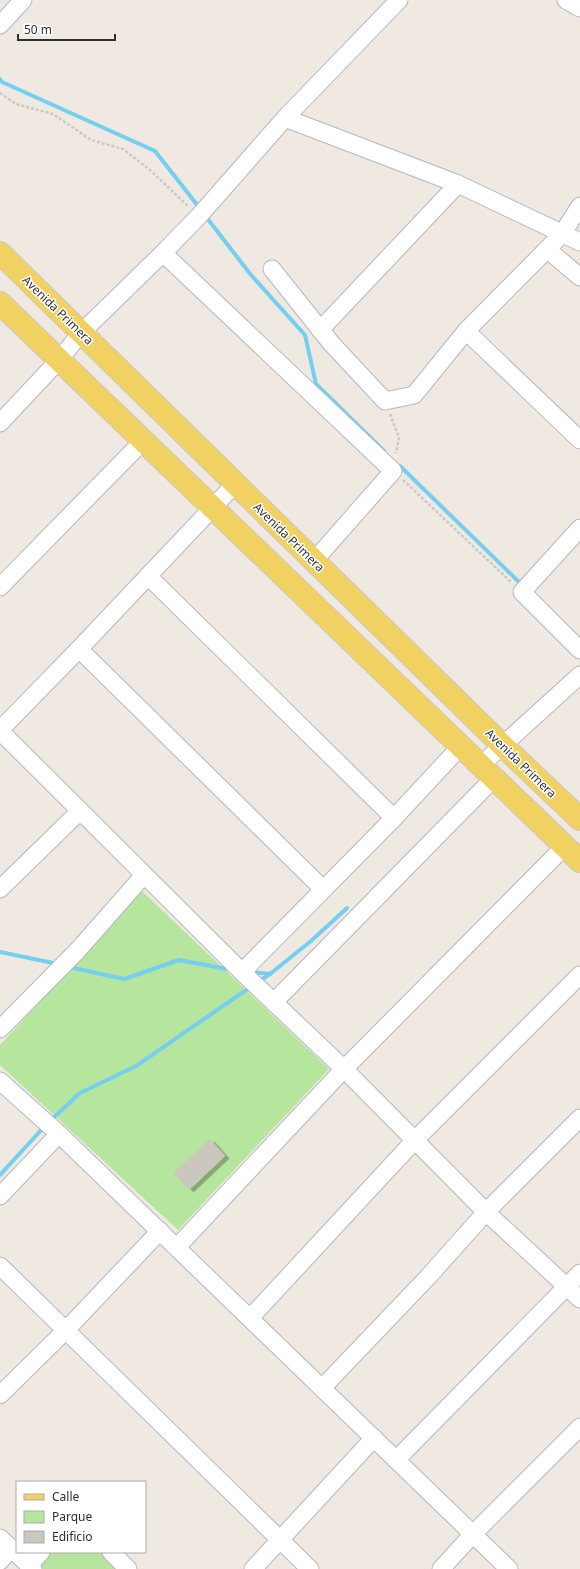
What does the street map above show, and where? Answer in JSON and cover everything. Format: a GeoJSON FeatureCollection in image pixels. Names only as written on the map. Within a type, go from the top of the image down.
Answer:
{"type":"FeatureCollection","features":[{"type":"Feature","properties":{"kind":"main road","name":"Avenida Primera"},"geometry":{"type":"LineString","coordinates":[[0,254],[502,745],[580,819]]}},
{"type":"Feature","properties":{"kind":"main road"},"geometry":{"type":"LineString","coordinates":[[0,303],[572,853]]}},
{"type":"Feature","properties":{"kind":"street"},"geometry":{"type":"LineString","coordinates":[[0,25],[23,0]]}},
{"type":"Feature","properties":{"kind":"street"},"geometry":{"type":"LineString","coordinates":[[0,423],[59,360],[81,333],[164,253],[199,216],[285,118],[399,0]]}},
{"type":"Feature","properties":{"kind":"street"},"geometry":{"type":"LineString","coordinates":[[566,0],[580,8]]}},
{"type":"Feature","properties":{"kind":"street"},"geometry":{"type":"LineString","coordinates":[[285,118],[458,184],[580,242]]}},
{"type":"Feature","properties":{"kind":"street"},"geometry":{"type":"LineString","coordinates":[[320,330],[458,184]]}},
{"type":"Feature","properties":{"kind":"street"},"geometry":{"type":"LineString","coordinates":[[272,269],[320,330],[385,401],[414,395],[466,331],[548,250],[562,234],[580,206]]}},
{"type":"Feature","properties":{"kind":"street"},"geometry":{"type":"LineString","coordinates":[[548,250],[580,277]]}},
{"type":"Feature","properties":{"kind":"street"},"geometry":{"type":"LineString","coordinates":[[164,253],[393,471],[314,561]]}},
{"type":"Feature","properties":{"kind":"street"},"geometry":{"type":"LineString","coordinates":[[466,331],[580,440]]}},
{"type":"Feature","properties":{"kind":"street"},"geometry":{"type":"LineString","coordinates":[[0,587],[144,441]]}},
{"type":"Feature","properties":{"kind":"street"},"geometry":{"type":"LineString","coordinates":[[235,484],[0,731],[242,972],[416,1140],[486,1212],[580,1298]]}},
{"type":"Feature","properties":{"kind":"street"},"geometry":{"type":"LineString","coordinates":[[580,528],[522,592],[580,650]]}},
{"type":"Feature","properties":{"kind":"street"},"geometry":{"type":"LineString","coordinates":[[148,576],[394,818]]}},
{"type":"Feature","properties":{"kind":"street"},"geometry":{"type":"LineString","coordinates":[[79,649],[323,889]]}},
{"type":"Feature","properties":{"kind":"street"},"geometry":{"type":"LineString","coordinates":[[274,1002],[487,771],[502,745],[580,675]]}},
{"type":"Feature","properties":{"kind":"street"},"geometry":{"type":"LineString","coordinates":[[242,972],[394,818],[461,746]]}},
{"type":"Feature","properties":{"kind":"street"},"geometry":{"type":"LineString","coordinates":[[0,889],[80,811]]}},
{"type":"Feature","properties":{"kind":"street"},"geometry":{"type":"LineString","coordinates":[[177,1247],[344,1069],[572,853]]}},
{"type":"Feature","properties":{"kind":"street"},"geometry":{"type":"LineString","coordinates":[[0,1029],[78,950],[144,875]]}},
{"type":"Feature","properties":{"kind":"street"},"geometry":{"type":"LineString","coordinates":[[250,1318],[416,1140],[580,975]]}},
{"type":"Feature","properties":{"kind":"street"},"geometry":{"type":"LineString","coordinates":[[0,1081],[59,1134],[177,1247],[509,1569]]}},
{"type":"Feature","properties":{"kind":"street"},"geometry":{"type":"LineString","coordinates":[[322,1388],[428,1277],[486,1212],[580,1118]]}},
{"type":"Feature","properties":{"kind":"street"},"geometry":{"type":"LineString","coordinates":[[0,1196],[59,1134]]}},
{"type":"Feature","properties":{"kind":"street"},"geometry":{"type":"LineString","coordinates":[[0,1395],[66,1330],[160,1231]]}},
{"type":"Feature","properties":{"kind":"street"},"geometry":{"type":"LineString","coordinates":[[0,1266],[310,1569]]}},
{"type":"Feature","properties":{"kind":"street"},"geometry":{"type":"LineString","coordinates":[[396,1460],[580,1273]]}},
{"type":"Feature","properties":{"kind":"street"},"geometry":{"type":"LineString","coordinates":[[441,1569],[473,1534],[580,1427]]}},
{"type":"Feature","properties":{"kind":"street"},"geometry":{"type":"LineString","coordinates":[[254,1569],[374,1438]]}},
{"type":"Feature","properties":{"kind":"street"},"geometry":{"type":"LineString","coordinates":[[4,1549],[31,1567],[40,1553]]}},
{"type":"Feature","properties":{"kind":"street"},"geometry":{"type":"LineString","coordinates":[[112,1553],[128,1569]]}},
{"type":"Feature","properties":{"kind":"path"},"geometry":{"type":"LineString","coordinates":[[0,93],[16,104],[53,114],[91,140],[123,149],[150,170],[199,216]]}},
{"type":"Feature","properties":{"kind":"path"},"geometry":{"type":"LineString","coordinates":[[385,401],[399,438],[393,471],[522,592]]}},
{"type":"Feature","properties":{"kind":"green space"},"geometry":{"type":"Polygon","coordinates":[[[142,891],[329,1069],[178,1230],[0,1065],[0,1045],[142,891]]]}},
{"type":"Feature","properties":{"kind":"green space"},"geometry":{"type":"Polygon","coordinates":[[[46,1553],[103,1553],[120,1569],[43,1569],[39,1566],[46,1553]]]}},
{"type":"Feature","properties":{"kind":"building"},"geometry":{"type":"Polygon","coordinates":[[[210,1139],[225,1156],[189,1190],[173,1173],[210,1139]]]}},
{"type":"Feature","properties":{"kind":"waterway"},"geometry":{"type":"LineString","coordinates":[[0,79],[2,82],[155,151],[198,206]]}},
{"type":"Feature","properties":{"kind":"waterway"},"geometry":{"type":"LineString","coordinates":[[207,218],[251,275],[305,335],[316,384],[384,451]]}},
{"type":"Feature","properties":{"kind":"waterway"},"geometry":{"type":"LineString","coordinates":[[400,466],[520,583]]}},
{"type":"Feature","properties":{"kind":"waterway"},"geometry":{"type":"LineString","coordinates":[[251,972],[270,974],[311,941],[347,908]]}},
{"type":"Feature","properties":{"kind":"waterway"},"geometry":{"type":"LineString","coordinates":[[0,952],[58,964]]}},
{"type":"Feature","properties":{"kind":"waterway"},"geometry":{"type":"LineString","coordinates":[[69,967],[124,979],[179,960],[232,970]]}},
{"type":"Feature","properties":{"kind":"waterway"},"geometry":{"type":"LineString","coordinates":[[258,982],[270,974]]}},
{"type":"Feature","properties":{"kind":"waterway"},"geometry":{"type":"LineString","coordinates":[[51,1120],[80,1093],[136,1066],[252,986]]}},
{"type":"Feature","properties":{"kind":"waterway"},"geometry":{"type":"LineString","coordinates":[[0,1175],[44,1127]]}}]}
